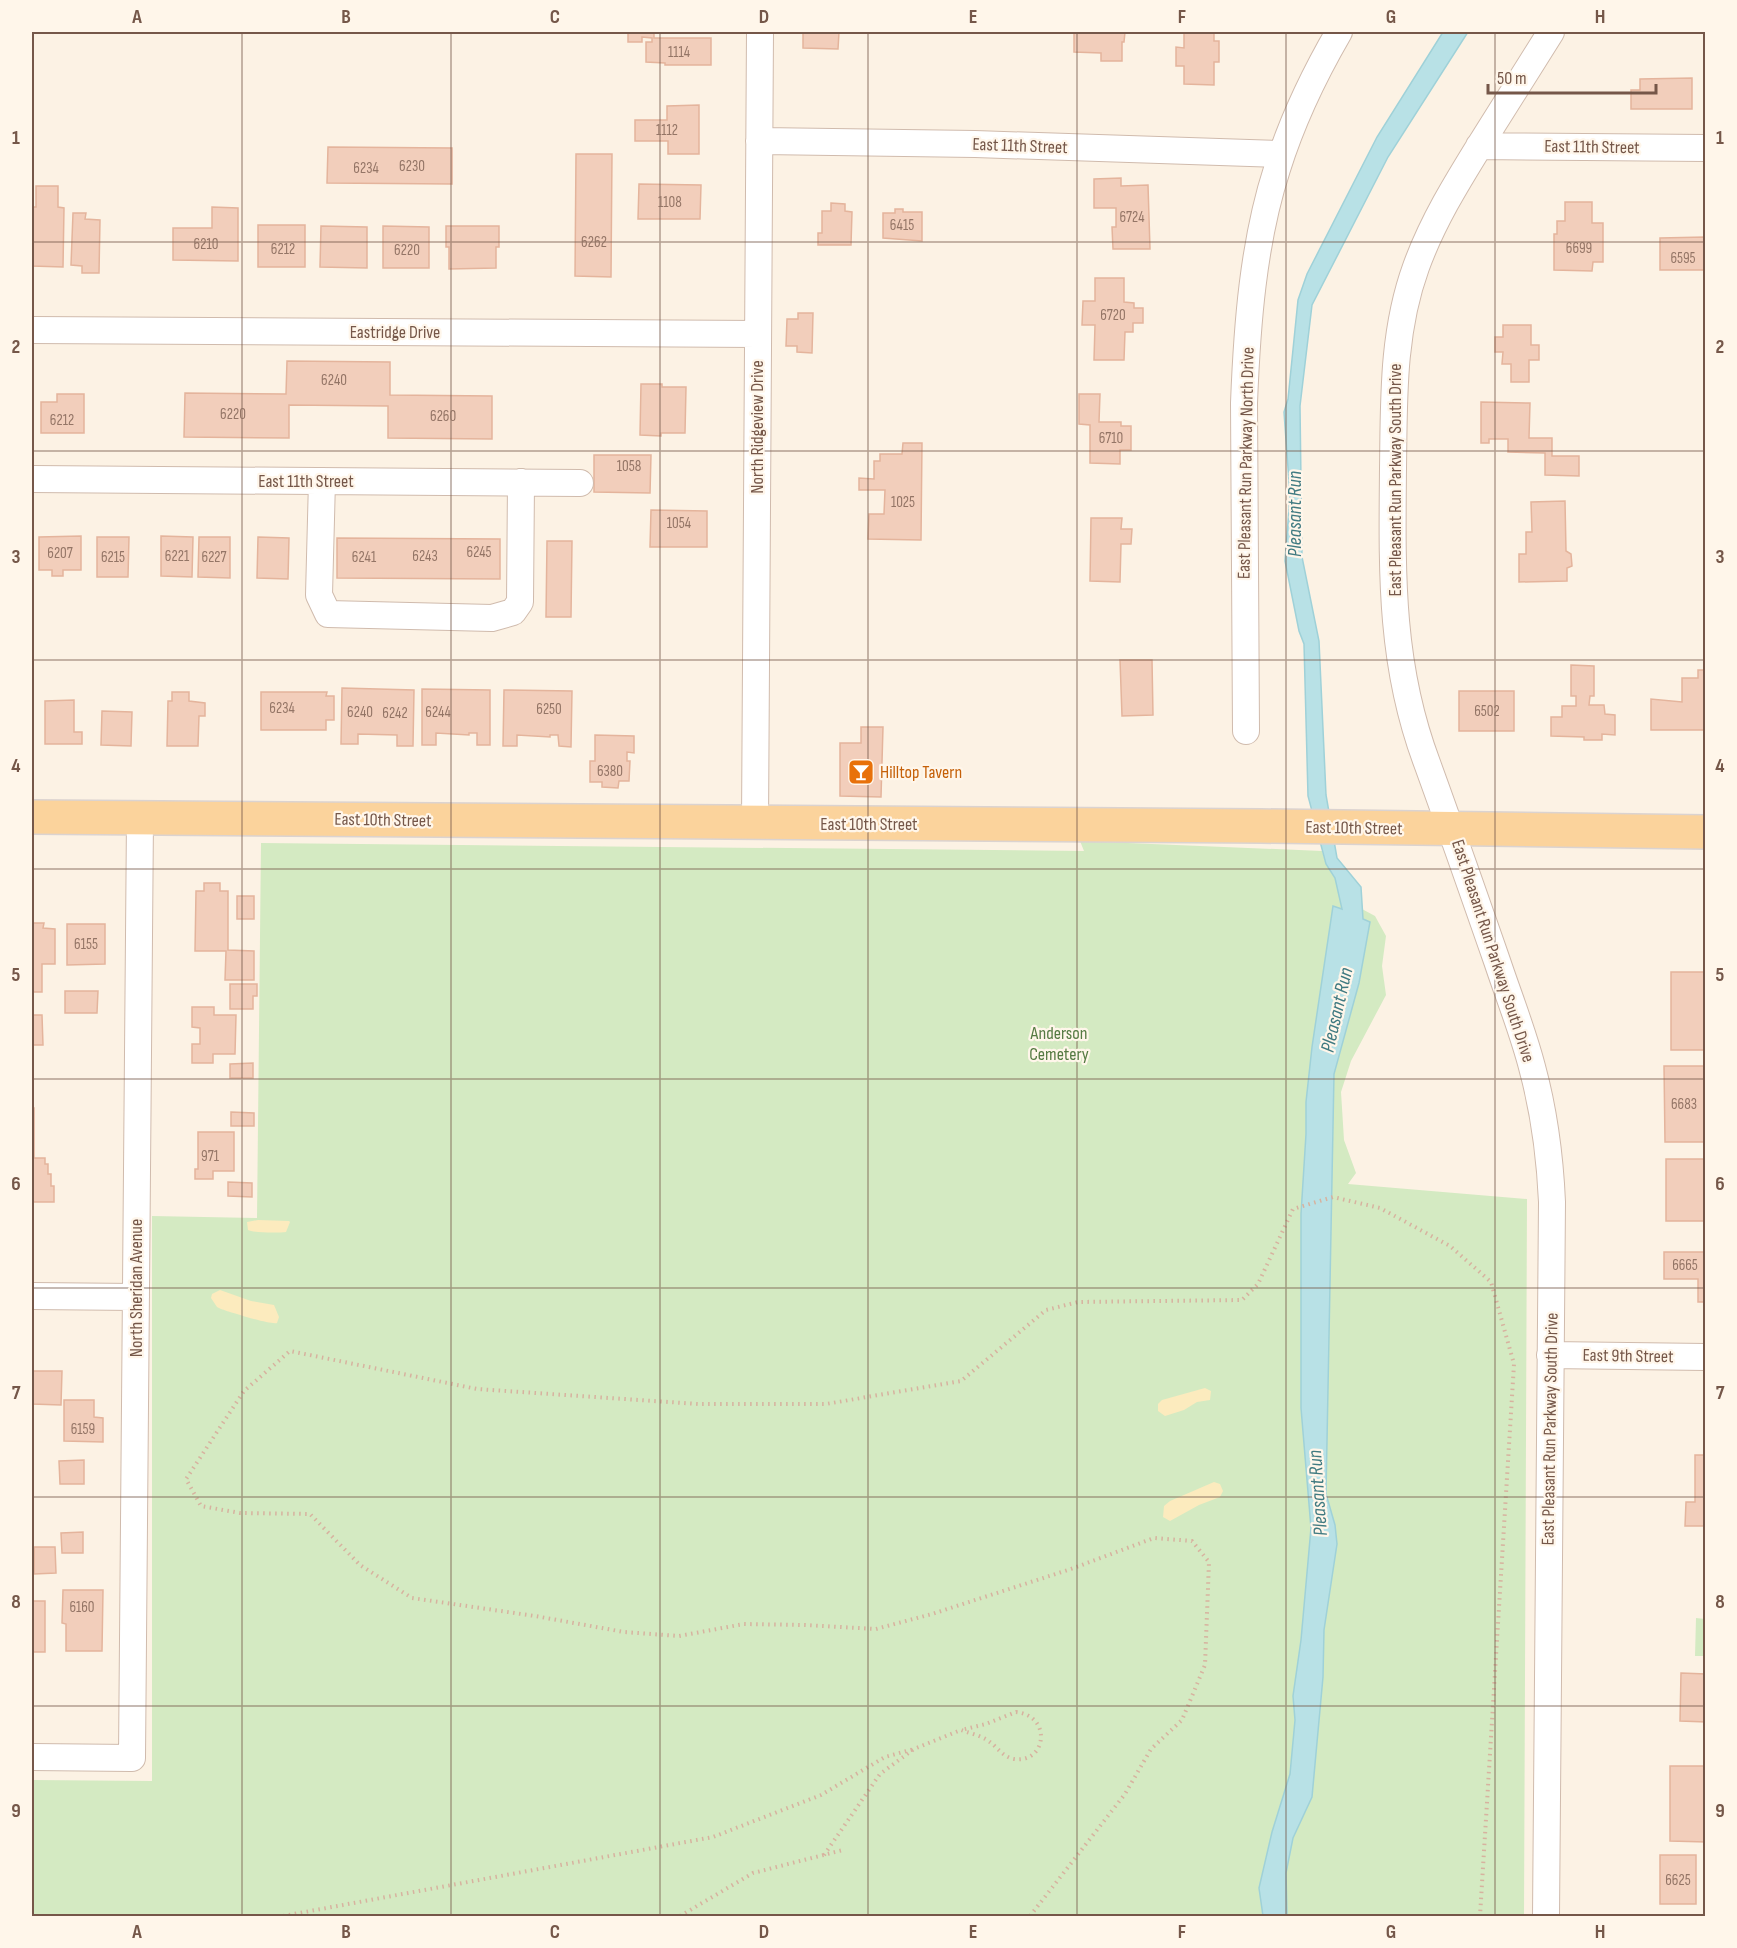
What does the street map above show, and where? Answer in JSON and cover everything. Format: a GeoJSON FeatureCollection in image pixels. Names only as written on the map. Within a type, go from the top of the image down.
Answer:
{"type":"FeatureCollection","features":[{"type":"Feature","properties":{"kind":"main road","name":"East 10th Street"},"geometry":{"type":"LineString","coordinates":[[32,817],[1261,826],[1706,832]]}},
{"type":"Feature","properties":{"kind":"street","name":"North Ridgeview Drive"},"geometry":{"type":"LineString","coordinates":[[755,824],[760,32]]}},
{"type":"Feature","properties":{"kind":"street","name":"East Pleasant Run Parkway North Drive"},"geometry":{"type":"LineString","coordinates":[[1246,731],[1243,424],[1249,321],[1259,249],[1281,154],[1296,116],[1339,32]]}},
{"type":"Feature","properties":{"kind":"street","name":"East Pleasant Run Parkway South Drive"},"geometry":{"type":"LineString","coordinates":[[1545,1917],[1552,1202],[1547,1148],[1541,1106],[1531,1064],[1453,830],[1416,732],[1397,641],[1392,578],[1394,379],[1402,317],[1416,267],[1436,219],[1551,32]]}},
{"type":"Feature","properties":{"kind":"street","name":"East 11th Street"},"geometry":{"type":"LineString","coordinates":[[759,141],[975,144],[1281,154]]}},
{"type":"Feature","properties":{"kind":"street","name":"East 11th Street"},"geometry":{"type":"LineString","coordinates":[[1479,146],[1706,148]]}},
{"type":"Feature","properties":{"kind":"street","name":"Eastridge Drive"},"geometry":{"type":"LineString","coordinates":[[32,330],[758,334]]}},
{"type":"Feature","properties":{"kind":"street","name":"East 11th Street"},"geometry":{"type":"LineString","coordinates":[[32,479],[580,483]]}},
{"type":"Feature","properties":{"kind":"street"},"geometry":{"type":"LineString","coordinates":[[322,481],[319,596],[328,614],[492,618],[513,612],[520,602],[521,482]]}},
{"type":"Feature","properties":{"kind":"street","name":"North Sheridan Avenue"},"geometry":{"type":"LineString","coordinates":[[32,1757],[132,1758],[140,818]]}},
{"type":"Feature","properties":{"kind":"street"},"geometry":{"type":"LineString","coordinates":[[32,1296],[136,1297]]}},
{"type":"Feature","properties":{"kind":"street","name":"East 9th Street"},"geometry":{"type":"LineString","coordinates":[[1550,1354],[1706,1357]]}},
{"type":"Feature","properties":{"kind":"path"},"geometry":{"type":"LineString","coordinates":[[1030,1917],[1125,1794],[1151,1749],[1182,1720],[1205,1665],[1209,1562],[1192,1541],[1154,1538],[1060,1573],[932,1614],[876,1629],[744,1624],[679,1636],[624,1632],[412,1598],[360,1565],[310,1514],[240,1513],[201,1506],[186,1479],[244,1391],[290,1351],[477,1389],[698,1404],[826,1404],[961,1381],[1046,1310],[1078,1302],[1242,1300],[1258,1284],[1293,1209],[1333,1197],[1380,1208],[1450,1246],[1491,1282],[1514,1364],[1480,1917]]}},
{"type":"Feature","properties":{"kind":"path"},"geometry":{"type":"LineString","coordinates":[[283,1917],[713,1837],[821,1795],[885,1757],[914,1749],[961,1730],[986,1725],[1016,1712],[1024,1713],[1037,1722],[1041,1738],[1035,1752],[1028,1757],[1014,1759],[1007,1757],[986,1739],[961,1730]]}},
{"type":"Feature","properties":{"kind":"path"},"geometry":{"type":"LineString","coordinates":[[824,1855],[880,1774],[914,1749]]}},
{"type":"Feature","properties":{"kind":"path"},"geometry":{"type":"LineString","coordinates":[[680,1917],[753,1873],[843,1850]]}},
{"type":"Feature","properties":{"kind":"green space","name":"Anderson Cemetery"},"geometry":{"type":"Polygon","coordinates":[[[1080,841],[1322,851],[1326,864],[1335,878],[1344,916],[1320,1142],[1363,924],[1362,909],[1375,916],[1386,936],[1382,966],[1386,995],[1351,1061],[1341,1092],[1344,1140],[1356,1173],[1348,1184],[1527,1199],[1524,1916],[32,1916],[32,1780],[152,1781],[152,1216],[257,1218],[261,843],[1084,851],[1080,841]]]}},
{"type":"Feature","properties":{"kind":"green space"},"geometry":{"type":"Polygon","coordinates":[[[1696,1618],[1705,1619],[1705,1656],[1695,1656],[1696,1618]]]}},
{"type":"Feature","properties":{"kind":"sand"},"geometry":{"type":"Polygon","coordinates":[[[258,1220],[290,1222],[286,1232],[248,1230],[247,1222],[258,1220]]]}},
{"type":"Feature","properties":{"kind":"sand"},"geometry":{"type":"Polygon","coordinates":[[[220,1290],[251,1301],[274,1305],[279,1317],[277,1323],[217,1307],[211,1298],[212,1294],[220,1290]]]}},
{"type":"Feature","properties":{"kind":"sand"},"geometry":{"type":"Polygon","coordinates":[[[1205,1388],[1211,1391],[1210,1400],[1197,1402],[1184,1410],[1165,1416],[1158,1411],[1158,1404],[1162,1400],[1205,1388]]]}},
{"type":"Feature","properties":{"kind":"sand"},"geometry":{"type":"Polygon","coordinates":[[[1214,1482],[1220,1484],[1223,1491],[1220,1497],[1199,1505],[1170,1521],[1163,1517],[1164,1506],[1170,1501],[1214,1482]]]}},
{"type":"Feature","properties":{"kind":"water","name":"Pleasant Run"},"geometry":{"type":"Polygon","coordinates":[[[1443,32],[1468,32],[1388,157],[1312,305],[1300,406],[1302,557],[1319,641],[1326,795],[1337,858],[1361,887],[1363,919],[1370,922],[1359,983],[1334,1074],[1326,1494],[1335,1525],[1337,1544],[1324,1630],[1323,1677],[1312,1797],[1293,1838],[1286,1873],[1287,1916],[1263,1916],[1259,1888],[1272,1832],[1290,1774],[1295,1720],[1293,1696],[1301,1640],[1311,1528],[1301,1408],[1301,1214],[1306,1102],[1333,906],[1342,909],[1335,878],[1326,864],[1308,796],[1304,644],[1299,631],[1285,561],[1290,496],[1284,412],[1288,399],[1298,300],[1307,274],[1377,137],[1443,32]]]}},
{"type":"Feature","properties":{"kind":"building"},"geometry":{"type":"Polygon","coordinates":[[[628,32],[654,32],[654,38],[711,38],[711,65],[665,65],[665,63],[646,62],[646,42],[652,42],[652,38],[642,37],[642,42],[628,42],[628,32]]]}},
{"type":"Feature","properties":{"kind":"building"},"geometry":{"type":"Polygon","coordinates":[[[803,32],[839,32],[838,49],[803,48],[803,32]]]}},
{"type":"Feature","properties":{"kind":"building"},"geometry":{"type":"Polygon","coordinates":[[[1074,32],[1125,32],[1124,42],[1122,42],[1122,61],[1101,61],[1101,53],[1074,52],[1074,32]]]}},
{"type":"Feature","properties":{"kind":"building"},"geometry":{"type":"Polygon","coordinates":[[[1184,32],[1214,32],[1214,41],[1219,41],[1219,62],[1214,62],[1214,85],[1184,84],[1184,66],[1176,66],[1176,47],[1184,48],[1184,32]]]}},
{"type":"Feature","properties":{"kind":"building"},"geometry":{"type":"Polygon","coordinates":[[[1692,78],[1692,109],[1631,109],[1631,90],[1640,90],[1640,79],[1692,78]]]}},
{"type":"Feature","properties":{"kind":"building"},"geometry":{"type":"Polygon","coordinates":[[[699,105],[699,154],[668,154],[668,141],[635,141],[635,120],[667,120],[667,106],[699,105]]]}},
{"type":"Feature","properties":{"kind":"building"},"geometry":{"type":"Polygon","coordinates":[[[328,147],[452,148],[452,184],[327,183],[328,147]]]}},
{"type":"Feature","properties":{"kind":"building"},"geometry":{"type":"Polygon","coordinates":[[[576,154],[612,154],[611,277],[575,276],[576,154]]]}},
{"type":"Feature","properties":{"kind":"building"},"geometry":{"type":"Polygon","coordinates":[[[1121,178],[1121,186],[1148,185],[1150,249],[1113,249],[1112,227],[1116,227],[1116,208],[1094,208],[1094,179],[1121,178]]]}},
{"type":"Feature","properties":{"kind":"building"},"geometry":{"type":"Polygon","coordinates":[[[639,184],[701,185],[700,219],[638,219],[639,184]]]}},
{"type":"Feature","properties":{"kind":"building"},"geometry":{"type":"Polygon","coordinates":[[[36,186],[58,186],[58,207],[64,208],[63,267],[32,266],[32,207],[36,207],[36,186]]]}},
{"type":"Feature","properties":{"kind":"building"},"geometry":{"type":"Polygon","coordinates":[[[1565,202],[1592,202],[1592,223],[1603,223],[1603,262],[1593,262],[1592,271],[1554,270],[1554,234],[1557,234],[1557,221],[1565,221],[1565,202]]]}},
{"type":"Feature","properties":{"kind":"building"},"geometry":{"type":"Polygon","coordinates":[[[831,203],[845,204],[845,211],[852,212],[851,245],[818,245],[818,233],[822,233],[822,211],[831,211],[831,203]]]}},
{"type":"Feature","properties":{"kind":"building"},"geometry":{"type":"Polygon","coordinates":[[[212,207],[238,208],[238,261],[173,260],[173,228],[212,228],[212,207]]]}},
{"type":"Feature","properties":{"kind":"building"},"geometry":{"type":"Polygon","coordinates":[[[895,209],[903,209],[903,212],[922,212],[922,241],[883,238],[883,213],[895,213],[895,209]]]}},
{"type":"Feature","properties":{"kind":"building"},"geometry":{"type":"Polygon","coordinates":[[[73,213],[86,213],[85,219],[100,220],[99,273],[82,273],[82,266],[71,265],[73,213]]]}},
{"type":"Feature","properties":{"kind":"building"},"geometry":{"type":"Polygon","coordinates":[[[258,225],[305,225],[305,267],[258,267],[258,225]]]}},
{"type":"Feature","properties":{"kind":"building"},"geometry":{"type":"Polygon","coordinates":[[[321,226],[367,227],[367,268],[320,267],[321,226]]]}},
{"type":"Feature","properties":{"kind":"building"},"geometry":{"type":"Polygon","coordinates":[[[383,226],[429,227],[429,268],[383,268],[383,226]]]}},
{"type":"Feature","properties":{"kind":"building"},"geometry":{"type":"Polygon","coordinates":[[[446,226],[499,226],[496,268],[449,269],[446,226]]]}},
{"type":"Feature","properties":{"kind":"building"},"geometry":{"type":"Polygon","coordinates":[[[1705,237],[1706,270],[1660,270],[1660,238],[1705,237]]]}},
{"type":"Feature","properties":{"kind":"building"},"geometry":{"type":"Polygon","coordinates":[[[1095,278],[1124,278],[1124,302],[1134,303],[1134,308],[1143,308],[1143,323],[1133,323],[1133,332],[1125,332],[1124,360],[1094,360],[1095,325],[1082,325],[1083,301],[1095,301],[1095,278]]]}},
{"type":"Feature","properties":{"kind":"building"},"geometry":{"type":"Polygon","coordinates":[[[798,313],[813,313],[812,353],[797,352],[797,346],[786,346],[787,319],[798,319],[798,313]]]}},
{"type":"Feature","properties":{"kind":"building"},"geometry":{"type":"Polygon","coordinates":[[[1503,325],[1531,325],[1531,345],[1539,345],[1539,360],[1529,360],[1529,382],[1511,382],[1511,364],[1502,364],[1503,352],[1495,352],[1495,337],[1503,337],[1503,325]]]}},
{"type":"Feature","properties":{"kind":"building"},"geometry":{"type":"Polygon","coordinates":[[[287,361],[390,362],[390,395],[492,396],[492,439],[388,438],[388,406],[289,405],[289,438],[184,437],[185,393],[286,394],[287,361]]]}},
{"type":"Feature","properties":{"kind":"building"},"geometry":{"type":"Polygon","coordinates":[[[641,384],[686,387],[685,433],[661,433],[661,436],[640,435],[641,384]]]}},
{"type":"Feature","properties":{"kind":"building"},"geometry":{"type":"Polygon","coordinates":[[[57,394],[84,394],[84,433],[41,433],[41,402],[57,402],[57,394]]]}},
{"type":"Feature","properties":{"kind":"building"},"geometry":{"type":"Polygon","coordinates":[[[1079,394],[1100,394],[1099,422],[1121,422],[1121,426],[1131,426],[1131,450],[1120,450],[1120,464],[1090,463],[1090,425],[1079,424],[1079,394]]]}},
{"type":"Feature","properties":{"kind":"building"},"geometry":{"type":"Polygon","coordinates":[[[1481,402],[1530,403],[1529,438],[1552,438],[1552,456],[1579,456],[1579,476],[1545,475],[1545,453],[1508,452],[1508,439],[1489,439],[1489,443],[1481,443],[1481,402]]]}},
{"type":"Feature","properties":{"kind":"building"},"geometry":{"type":"Polygon","coordinates":[[[903,443],[922,443],[921,540],[868,539],[869,514],[884,514],[885,490],[859,490],[859,478],[874,479],[874,461],[880,461],[880,454],[902,454],[903,443]]]}},
{"type":"Feature","properties":{"kind":"building"},"geometry":{"type":"Polygon","coordinates":[[[594,455],[651,455],[650,493],[594,492],[594,455]]]}},
{"type":"Feature","properties":{"kind":"building"},"geometry":{"type":"Polygon","coordinates":[[[1565,501],[1566,551],[1571,554],[1572,566],[1567,568],[1567,581],[1519,582],[1519,554],[1526,554],[1526,532],[1532,532],[1531,502],[1565,501]]]}},
{"type":"Feature","properties":{"kind":"building"},"geometry":{"type":"Polygon","coordinates":[[[651,510],[707,511],[707,547],[650,547],[651,510]]]}},
{"type":"Feature","properties":{"kind":"building"},"geometry":{"type":"Polygon","coordinates":[[[1091,518],[1122,518],[1121,529],[1132,529],[1131,544],[1121,544],[1120,582],[1090,581],[1091,518]]]}},
{"type":"Feature","properties":{"kind":"building"},"geometry":{"type":"Polygon","coordinates":[[[81,536],[81,570],[63,570],[63,576],[52,576],[52,570],[39,570],[39,537],[81,536]]]}},
{"type":"Feature","properties":{"kind":"building"},"geometry":{"type":"Polygon","coordinates":[[[161,536],[193,537],[192,577],[161,576],[161,536]]]}},
{"type":"Feature","properties":{"kind":"building"},"geometry":{"type":"Polygon","coordinates":[[[97,537],[129,537],[128,577],[97,577],[97,537]]]}},
{"type":"Feature","properties":{"kind":"building"},"geometry":{"type":"Polygon","coordinates":[[[199,537],[230,537],[230,578],[198,577],[199,537]]]}},
{"type":"Feature","properties":{"kind":"building"},"geometry":{"type":"Polygon","coordinates":[[[258,537],[289,538],[288,579],[257,578],[258,537]]]}},
{"type":"Feature","properties":{"kind":"building"},"geometry":{"type":"Polygon","coordinates":[[[337,538],[500,539],[500,579],[337,578],[337,538]]]}},
{"type":"Feature","properties":{"kind":"building"},"geometry":{"type":"Polygon","coordinates":[[[547,541],[572,541],[571,617],[546,617],[547,541]]]}},
{"type":"Feature","properties":{"kind":"building"},"geometry":{"type":"Polygon","coordinates":[[[1120,660],[1152,660],[1153,715],[1122,716],[1120,660]]]}},
{"type":"Feature","properties":{"kind":"building"},"geometry":{"type":"Polygon","coordinates":[[[1571,665],[1594,666],[1594,696],[1590,696],[1589,705],[1604,705],[1605,714],[1615,715],[1615,735],[1602,734],[1602,740],[1551,736],[1551,717],[1562,717],[1562,706],[1576,706],[1576,696],[1571,696],[1571,665]]]}},
{"type":"Feature","properties":{"kind":"building"},"geometry":{"type":"Polygon","coordinates":[[[1698,670],[1706,670],[1706,730],[1651,730],[1651,699],[1682,702],[1682,678],[1698,678],[1698,670]]]}},
{"type":"Feature","properties":{"kind":"building"},"geometry":{"type":"Polygon","coordinates":[[[342,688],[414,690],[413,746],[397,746],[397,735],[358,734],[358,744],[341,744],[342,688]]]}},
{"type":"Feature","properties":{"kind":"building"},"geometry":{"type":"Polygon","coordinates":[[[422,689],[490,690],[490,745],[477,745],[477,733],[469,733],[469,735],[436,733],[436,745],[422,745],[422,689]]]}},
{"type":"Feature","properties":{"kind":"building"},"geometry":{"type":"Polygon","coordinates":[[[504,690],[572,691],[571,747],[559,746],[558,735],[550,735],[550,737],[517,735],[517,746],[503,746],[504,690]]]}},
{"type":"Feature","properties":{"kind":"building"},"geometry":{"type":"Polygon","coordinates":[[[1459,691],[1514,691],[1514,731],[1459,731],[1459,691]]]}},
{"type":"Feature","properties":{"kind":"building"},"geometry":{"type":"Polygon","coordinates":[[[172,692],[189,692],[189,701],[205,703],[205,716],[199,716],[198,746],[167,746],[168,701],[172,701],[172,692]]]}},
{"type":"Feature","properties":{"kind":"building"},"geometry":{"type":"Polygon","coordinates":[[[261,692],[327,692],[326,696],[334,696],[334,720],[326,720],[326,730],[261,730],[261,692]]]}},
{"type":"Feature","properties":{"kind":"building"},"geometry":{"type":"Polygon","coordinates":[[[74,700],[74,732],[82,732],[82,744],[45,744],[45,701],[74,700]]]}},
{"type":"Feature","properties":{"kind":"building"},"geometry":{"type":"Polygon","coordinates":[[[102,711],[132,712],[131,746],[101,745],[102,711]]]}},
{"type":"Feature","properties":{"kind":"building","name":"Hilltop Tavern"},"geometry":{"type":"Polygon","coordinates":[[[861,727],[883,727],[881,797],[840,796],[840,743],[861,743],[861,727]]]}},
{"type":"Feature","properties":{"kind":"building"},"geometry":{"type":"Polygon","coordinates":[[[595,735],[634,736],[634,753],[627,752],[627,761],[630,761],[629,781],[619,781],[618,788],[602,787],[602,782],[590,782],[590,761],[595,761],[595,735]]]}},
{"type":"Feature","properties":{"kind":"building"},"geometry":{"type":"Polygon","coordinates":[[[204,883],[220,883],[220,891],[228,891],[228,950],[254,951],[254,980],[225,980],[226,951],[195,951],[196,891],[204,891],[204,883]]]}},
{"type":"Feature","properties":{"kind":"building"},"geometry":{"type":"Polygon","coordinates":[[[237,896],[254,896],[254,919],[237,919],[237,896]]]}},
{"type":"Feature","properties":{"kind":"building"},"geometry":{"type":"Polygon","coordinates":[[[32,923],[44,923],[43,928],[55,929],[55,964],[42,964],[42,992],[32,992],[32,923]]]}},
{"type":"Feature","properties":{"kind":"building"},"geometry":{"type":"Polygon","coordinates":[[[67,924],[105,924],[105,964],[67,965],[67,924]]]}},
{"type":"Feature","properties":{"kind":"building"},"geometry":{"type":"Polygon","coordinates":[[[1671,972],[1706,972],[1706,1050],[1671,1050],[1671,972]]]}},
{"type":"Feature","properties":{"kind":"building"},"geometry":{"type":"Polygon","coordinates":[[[230,984],[257,984],[257,996],[253,996],[253,1009],[230,1009],[230,984]]]}},
{"type":"Feature","properties":{"kind":"building"},"geometry":{"type":"Polygon","coordinates":[[[65,991],[98,991],[97,1013],[65,1013],[65,991]]]}},
{"type":"Feature","properties":{"kind":"building"},"geometry":{"type":"Polygon","coordinates":[[[192,1007],[214,1007],[214,1015],[236,1015],[235,1054],[213,1054],[213,1063],[192,1063],[192,1044],[200,1044],[200,1028],[192,1027],[192,1007]]]}},
{"type":"Feature","properties":{"kind":"building"},"geometry":{"type":"Polygon","coordinates":[[[32,1015],[42,1015],[43,1045],[32,1045],[32,1015]]]}},
{"type":"Feature","properties":{"kind":"building"},"geometry":{"type":"Polygon","coordinates":[[[253,1063],[253,1078],[230,1078],[230,1064],[253,1063]]]}},
{"type":"Feature","properties":{"kind":"building"},"geometry":{"type":"Polygon","coordinates":[[[1664,1066],[1704,1066],[1704,1142],[1665,1142],[1664,1066]]]}},
{"type":"Feature","properties":{"kind":"building"},"geometry":{"type":"Polygon","coordinates":[[[32,1108],[34,1108],[34,1158],[45,1158],[45,1164],[48,1164],[51,1186],[54,1186],[54,1202],[32,1202],[32,1108]]]}},
{"type":"Feature","properties":{"kind":"building"},"geometry":{"type":"Polygon","coordinates":[[[231,1112],[254,1113],[254,1126],[231,1126],[231,1112]]]}},
{"type":"Feature","properties":{"kind":"building"},"geometry":{"type":"Polygon","coordinates":[[[198,1132],[234,1132],[234,1171],[213,1171],[213,1179],[195,1179],[195,1169],[198,1169],[198,1132]]]}},
{"type":"Feature","properties":{"kind":"building"},"geometry":{"type":"Polygon","coordinates":[[[1666,1159],[1706,1159],[1706,1221],[1666,1221],[1666,1159]]]}},
{"type":"Feature","properties":{"kind":"building"},"geometry":{"type":"Polygon","coordinates":[[[228,1182],[252,1183],[252,1197],[228,1196],[228,1182]]]}},
{"type":"Feature","properties":{"kind":"building"},"geometry":{"type":"Polygon","coordinates":[[[1664,1252],[1706,1252],[1706,1302],[1698,1302],[1698,1279],[1664,1279],[1664,1252]]]}},
{"type":"Feature","properties":{"kind":"building"},"geometry":{"type":"Polygon","coordinates":[[[32,1371],[62,1371],[61,1405],[32,1404],[32,1371]]]}},
{"type":"Feature","properties":{"kind":"building"},"geometry":{"type":"Polygon","coordinates":[[[64,1400],[94,1400],[94,1417],[103,1418],[103,1442],[64,1441],[64,1400]]]}},
{"type":"Feature","properties":{"kind":"building"},"geometry":{"type":"Polygon","coordinates":[[[1695,1455],[1706,1455],[1706,1526],[1685,1526],[1686,1502],[1695,1502],[1695,1455]]]}},
{"type":"Feature","properties":{"kind":"building"},"geometry":{"type":"Polygon","coordinates":[[[84,1460],[84,1484],[60,1484],[59,1461],[84,1460]]]}},
{"type":"Feature","properties":{"kind":"building"},"geometry":{"type":"Polygon","coordinates":[[[83,1532],[83,1553],[62,1553],[61,1533],[83,1532]]]}},
{"type":"Feature","properties":{"kind":"building"},"geometry":{"type":"Polygon","coordinates":[[[34,1547],[55,1547],[56,1573],[34,1574],[34,1547]]]}},
{"type":"Feature","properties":{"kind":"building"},"geometry":{"type":"Polygon","coordinates":[[[63,1590],[103,1590],[102,1651],[66,1651],[66,1624],[62,1623],[63,1590]]]}},
{"type":"Feature","properties":{"kind":"building"},"geometry":{"type":"Polygon","coordinates":[[[32,1601],[45,1601],[45,1652],[32,1652],[32,1601]]]}},
{"type":"Feature","properties":{"kind":"building"},"geometry":{"type":"Polygon","coordinates":[[[1681,1673],[1706,1674],[1706,1722],[1680,1721],[1681,1673]]]}},
{"type":"Feature","properties":{"kind":"building"},"geometry":{"type":"Polygon","coordinates":[[[1670,1766],[1706,1766],[1706,1842],[1670,1841],[1670,1766]]]}},
{"type":"Feature","properties":{"kind":"building"},"geometry":{"type":"Polygon","coordinates":[[[1660,1855],[1696,1855],[1696,1904],[1660,1904],[1660,1855]]]}},
{"type":"Feature","properties":{"kind":"place","name":"Hilltop Tavern"},"geometry":{"type":"Point","coordinates":[861,772]}}]}
